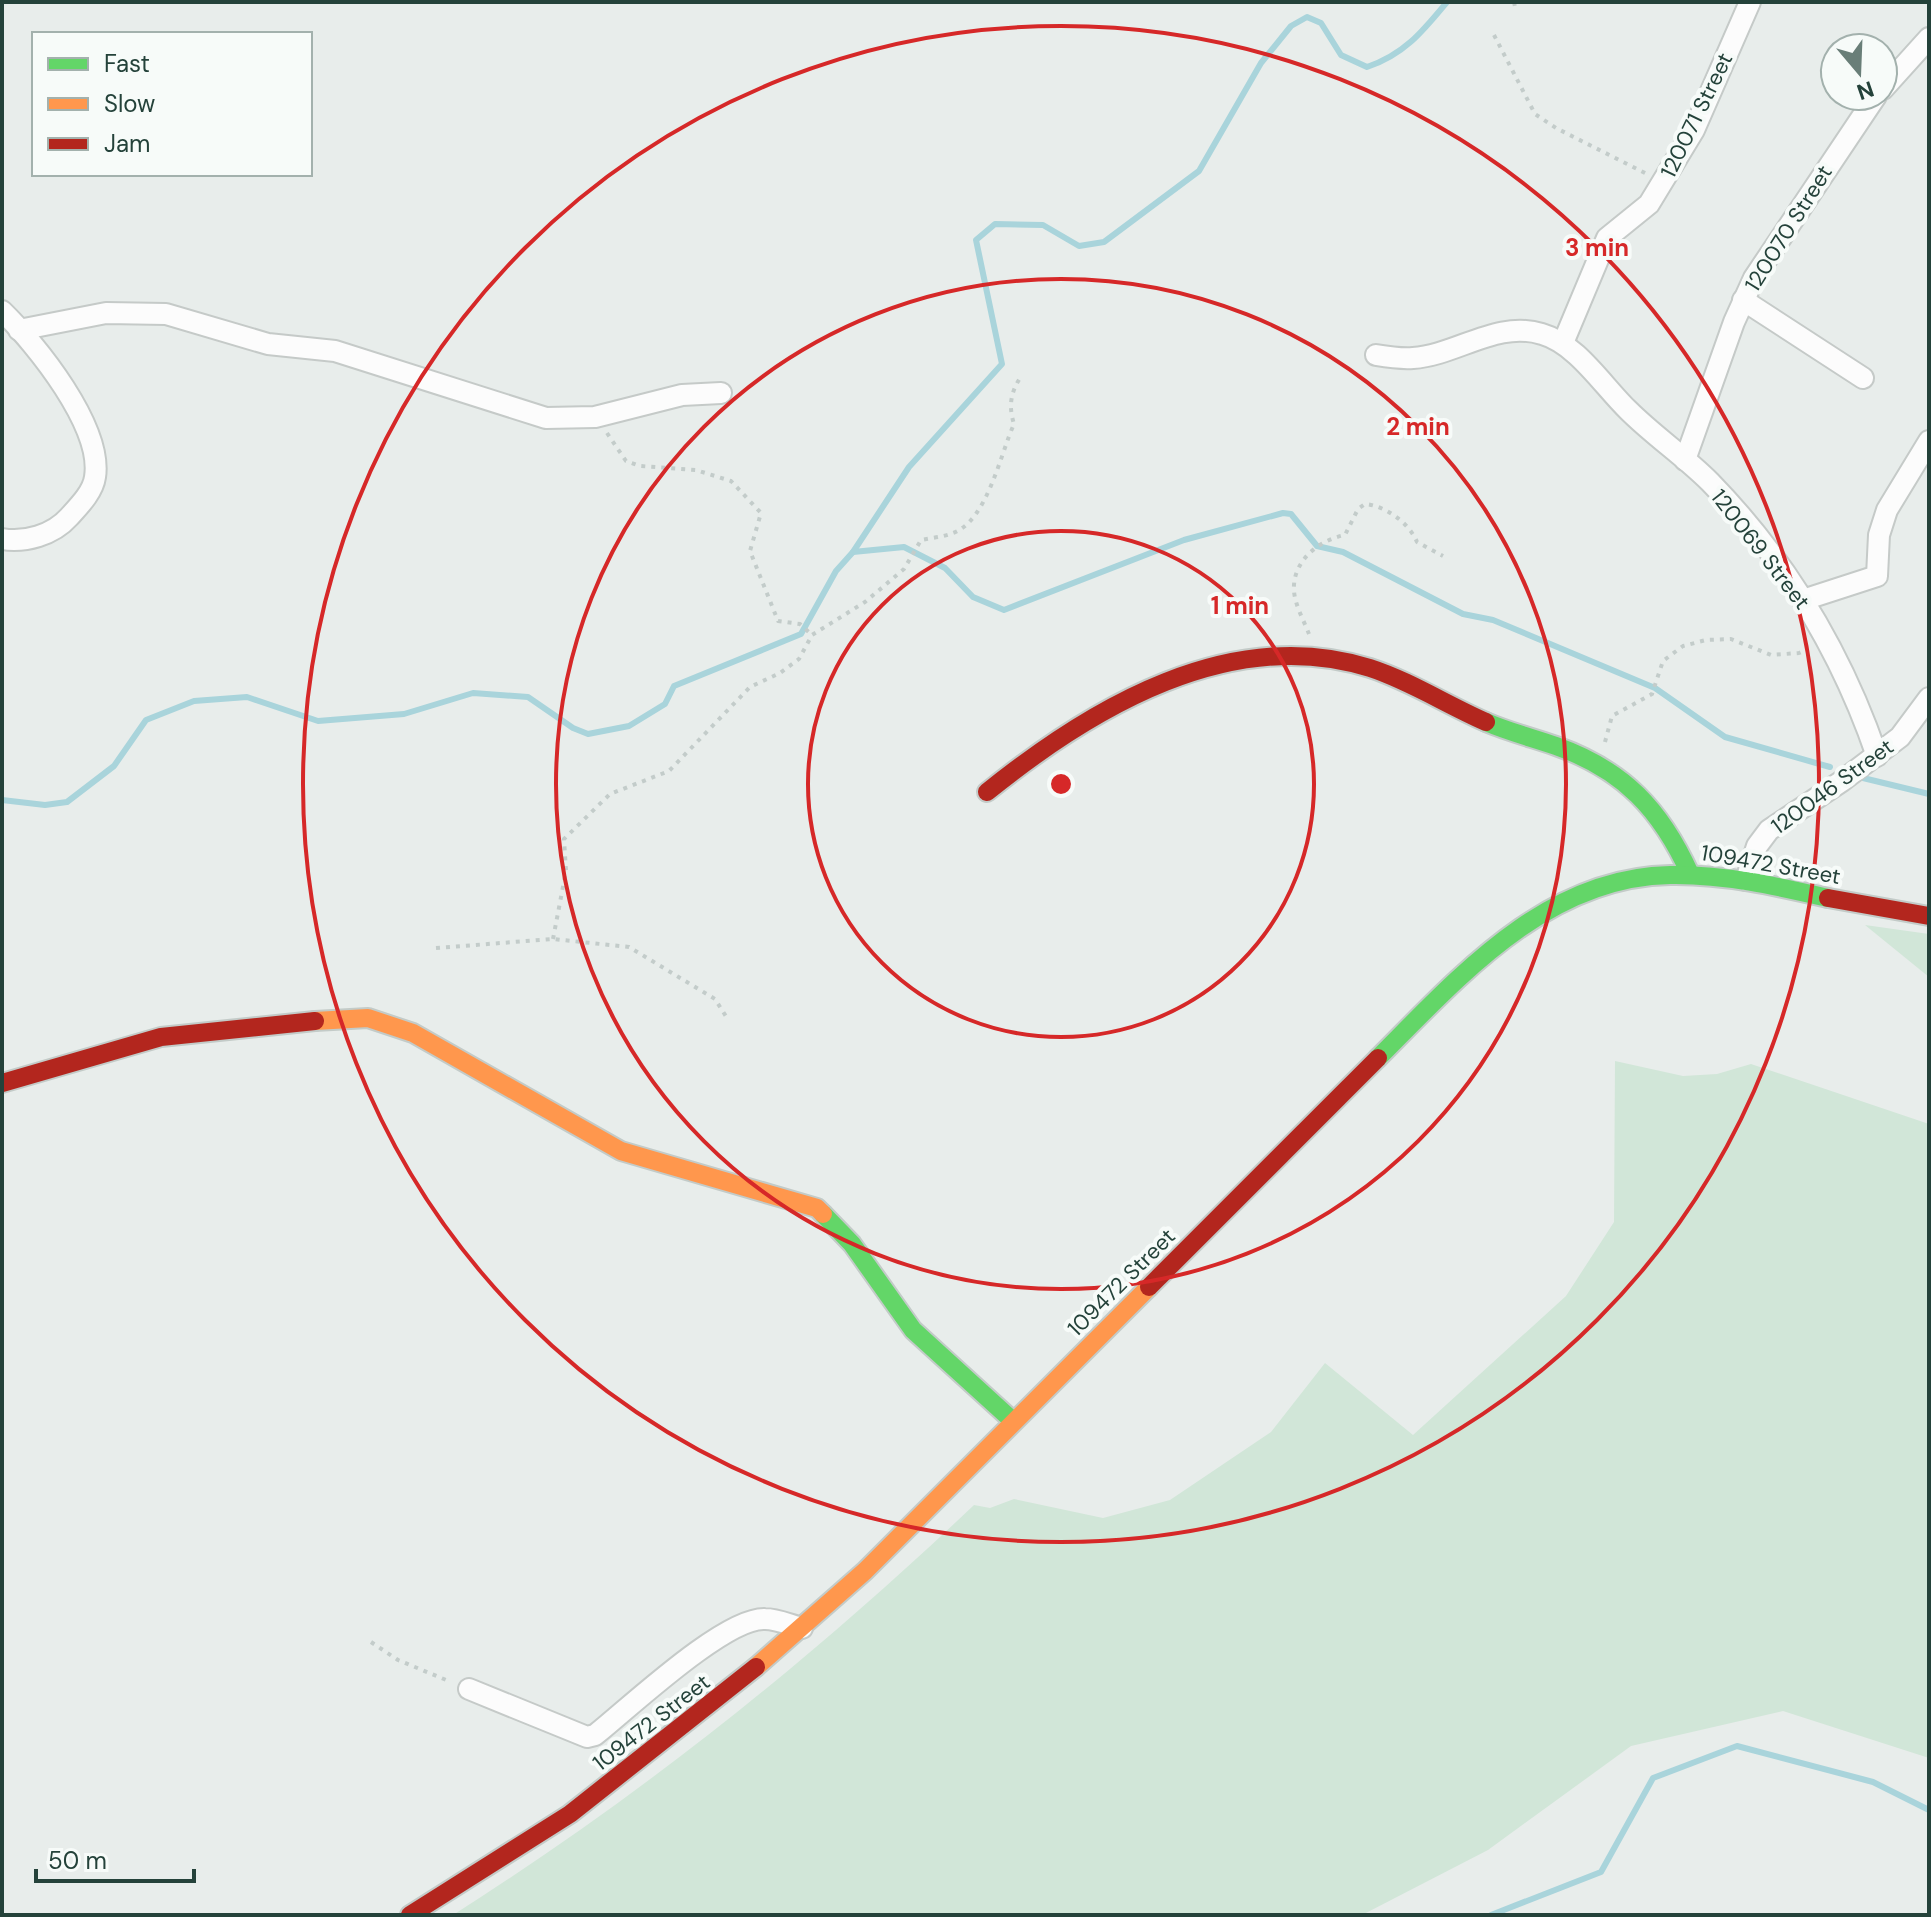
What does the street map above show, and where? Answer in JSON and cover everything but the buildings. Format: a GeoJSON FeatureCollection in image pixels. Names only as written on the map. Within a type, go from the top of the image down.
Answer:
{"type":"FeatureCollection","features":[{"type":"Feature","properties":{"kind":"street","name":"120071 Street"},"geometry":{"type":"LineString","coordinates":[[1563,343],[1607,238],[1649,204],[1694,130],[1750,2]]}},
{"type":"Feature","properties":{"kind":"street"},"geometry":{"type":"LineString","coordinates":[[1899,71],[1929,38]]}},
{"type":"Feature","properties":{"kind":"street","name":"120070 Street"},"geometry":{"type":"LineString","coordinates":[[1685,460],[1743,300],[1765,259],[1865,112]]}},
{"type":"Feature","properties":{"kind":"street"},"geometry":{"type":"LineString","coordinates":[[1743,300],[1863,378]]}},
{"type":"Feature","properties":{"kind":"street"},"geometry":{"type":"LineString","coordinates":[[2,311],[58,378],[91,438],[96,471],[95,481],[83,502],[64,522],[38,537],[2,539]]}},
{"type":"Feature","properties":{"kind":"street"},"geometry":{"type":"LineString","coordinates":[[19,330],[106,313],[166,314],[268,344],[335,351],[546,418],[595,417],[682,395],[721,393]]}},
{"type":"Feature","properties":{"kind":"street"},"geometry":{"type":"LineString","coordinates":[[1376,355],[1415,358],[1501,332],[1541,333],[1563,343]]}},
{"type":"Feature","properties":{"kind":"street","name":"120069 Street"},"geometry":{"type":"LineString","coordinates":[[1563,343],[1643,425],[1685,460],[1736,511],[1803,600],[1828,640],[1847,676],[1877,756]]}},
{"type":"Feature","properties":{"kind":"street"},"geometry":{"type":"LineString","coordinates":[[1803,600],[1877,576],[1879,535],[1887,510],[1929,441]]}},
{"type":"Feature","properties":{"kind":"street"},"geometry":{"type":"LineString","coordinates":[[987,792],[1063,734],[1157,684],[1196,672],[1283,656],[1317,658],[1368,668],[1505,730],[1562,747],[1583,759],[1644,800],[1668,829],[1690,874]]}},
{"type":"Feature","properties":{"kind":"street","name":"120046 Street"},"geometry":{"type":"LineString","coordinates":[[1746,880],[1757,846],[1769,830],[1877,756],[1900,737],[1929,698]]}},
{"type":"Feature","properties":{"kind":"street","name":"109472 Street"},"geometry":{"type":"LineString","coordinates":[[410,1915],[567,1816],[707,1709],[802,1628],[875,1561],[1440,996],[1540,915],[1580,892],[1619,881],[1690,874],[1746,880],[1929,916]]}},
{"type":"Feature","properties":{"kind":"street"},"geometry":{"type":"LineString","coordinates":[[2,1083],[161,1037],[341,1018],[391,1023],[621,1151],[817,1208],[839,1228],[901,1315],[928,1346],[1013,1421]]}},
{"type":"Feature","properties":{"kind":"street"},"geometry":{"type":"LineString","coordinates":[[465,1687],[587,1737],[595,1735],[645,1693],[728,1632],[764,1619],[802,1628]]}},
{"type":"Feature","properties":{"kind":"path"},"geometry":{"type":"LineString","coordinates":[[1494,35],[1535,114],[1556,128],[1664,182]]}},
{"type":"Feature","properties":{"kind":"path"},"geometry":{"type":"LineString","coordinates":[[553,939],[566,871],[564,839],[610,794],[669,771],[750,687],[780,673],[799,659],[812,635],[865,602],[904,569],[921,540],[954,533],[971,522],[990,486],[1014,424],[1009,408],[1012,391],[1022,375]]}},
{"type":"Feature","properties":{"kind":"path"},"geometry":{"type":"LineString","coordinates":[[595,417],[626,461],[640,466],[696,470],[731,481],[761,513],[750,551],[778,621],[800,624],[812,635]]}},
{"type":"Feature","properties":{"kind":"path"},"geometry":{"type":"LineString","coordinates":[[1317,658],[1294,591],[1297,567],[1328,537],[1345,535],[1358,509],[1365,504],[1375,505],[1411,528],[1417,542],[1443,556]]}},
{"type":"Feature","properties":{"kind":"path"},"geometry":{"type":"LineString","coordinates":[[1583,759],[1603,751],[1612,716],[1652,694],[1663,661],[1683,646],[1706,640],[1731,639],[1771,655],[1799,653],[1828,640]]}},
{"type":"Feature","properties":{"kind":"path"},"geometry":{"type":"LineString","coordinates":[[436,948],[553,939],[629,947],[715,999],[727,1018]]}},
{"type":"Feature","properties":{"kind":"path"},"geometry":{"type":"LineString","coordinates":[[371,1642],[398,1660],[465,1687]]}},
{"type":"Feature","properties":{"kind":"green space"},"geometry":{"type":"Polygon","coordinates":[[[1865,925],[1929,934],[1929,977],[1865,925]]]}},
{"type":"Feature","properties":{"kind":"green space"},"geometry":{"type":"Polygon","coordinates":[[[1615,1061],[1683,1076],[1717,1074],[1751,1064],[1929,1124],[1929,1758],[1783,1711],[1631,1746],[1488,1850],[1362,1915],[453,1915],[592,1822],[724,1723],[851,1617],[974,1505],[990,1508],[1014,1499],[1103,1518],[1170,1500],[1271,1432],[1325,1363],[1413,1435],[1566,1296],[1614,1222],[1615,1061]]]}},
{"type":"Feature","properties":{"kind":"waterway"},"geometry":{"type":"LineString","coordinates":[[853,552],[909,467],[1002,364],[976,240],[995,224],[1043,225],[1079,246],[1104,242],[1199,171],[1261,63],[1291,26],[1307,17],[1321,23],[1341,55],[1367,67],[1402,49],[1447,2]]}},
{"type":"Feature","properties":{"kind":"waterway"},"geometry":{"type":"LineString","coordinates":[[2,800],[45,805],[67,802],[114,766],[146,720],[194,701],[247,697],[318,721],[404,714],[473,693],[528,697],[573,728],[588,734],[629,726],[665,704],[674,686],[801,634],[836,571],[853,552],[904,547],[945,568],[973,597],[1004,610],[1184,540],[1283,513],[1291,514],[1317,546],[1343,552],[1463,614],[1493,620],[1655,688],[1725,737],[1830,767]]}},
{"type":"Feature","properties":{"kind":"waterway"},"geometry":{"type":"LineString","coordinates":[[1863,778],[1929,794]]}},
{"type":"Feature","properties":{"kind":"waterway"},"geometry":{"type":"LineString","coordinates":[[1491,1915],[1601,1872],[1653,1778],[1737,1746],[1873,1782],[1929,1810]]}},
{"type":"Feature","properties":{"kind":"traffic: fast"},"geometry":{"type":"LineString","coordinates":[[1486,722],[1580,756],[1621,780],[1653,812],[1690,874]]}},
{"type":"Feature","properties":{"kind":"traffic: fast"},"geometry":{"type":"LineString","coordinates":[[1378,1058],[1473,965],[1544,912],[1583,893],[1625,880],[1690,875],[1750,882],[1828,898]]}},
{"type":"Feature","properties":{"kind":"traffic: fast"},"geometry":{"type":"LineString","coordinates":[[823,1214],[852,1244],[913,1330],[1013,1421]]}},
{"type":"Feature","properties":{"kind":"traffic: slow"},"geometry":{"type":"LineString","coordinates":[[315,1021],[368,1018],[413,1033],[621,1151],[817,1208],[823,1214]]}},
{"type":"Feature","properties":{"kind":"traffic: slow"},"geometry":{"type":"LineString","coordinates":[[756,1667],[865,1571],[1149,1287]]}},
{"type":"Feature","properties":{"kind":"traffic: jam"},"geometry":{"type":"LineString","coordinates":[[987,792],[1071,731],[1117,704],[1165,682],[1215,666],[1266,657],[1318,657],[1370,668],[1486,722]]}},
{"type":"Feature","properties":{"kind":"traffic: jam"},"geometry":{"type":"LineString","coordinates":[[1828,898],[1929,916]]}},
{"type":"Feature","properties":{"kind":"traffic: jam"},"geometry":{"type":"LineString","coordinates":[[2,1083],[161,1037],[315,1021]]}},
{"type":"Feature","properties":{"kind":"traffic: jam"},"geometry":{"type":"LineString","coordinates":[[1149,1287],[1378,1058]]}},
{"type":"Feature","properties":{"kind":"traffic: jam"},"geometry":{"type":"LineString","coordinates":[[410,1915],[570,1814],[756,1667]]}}]}
